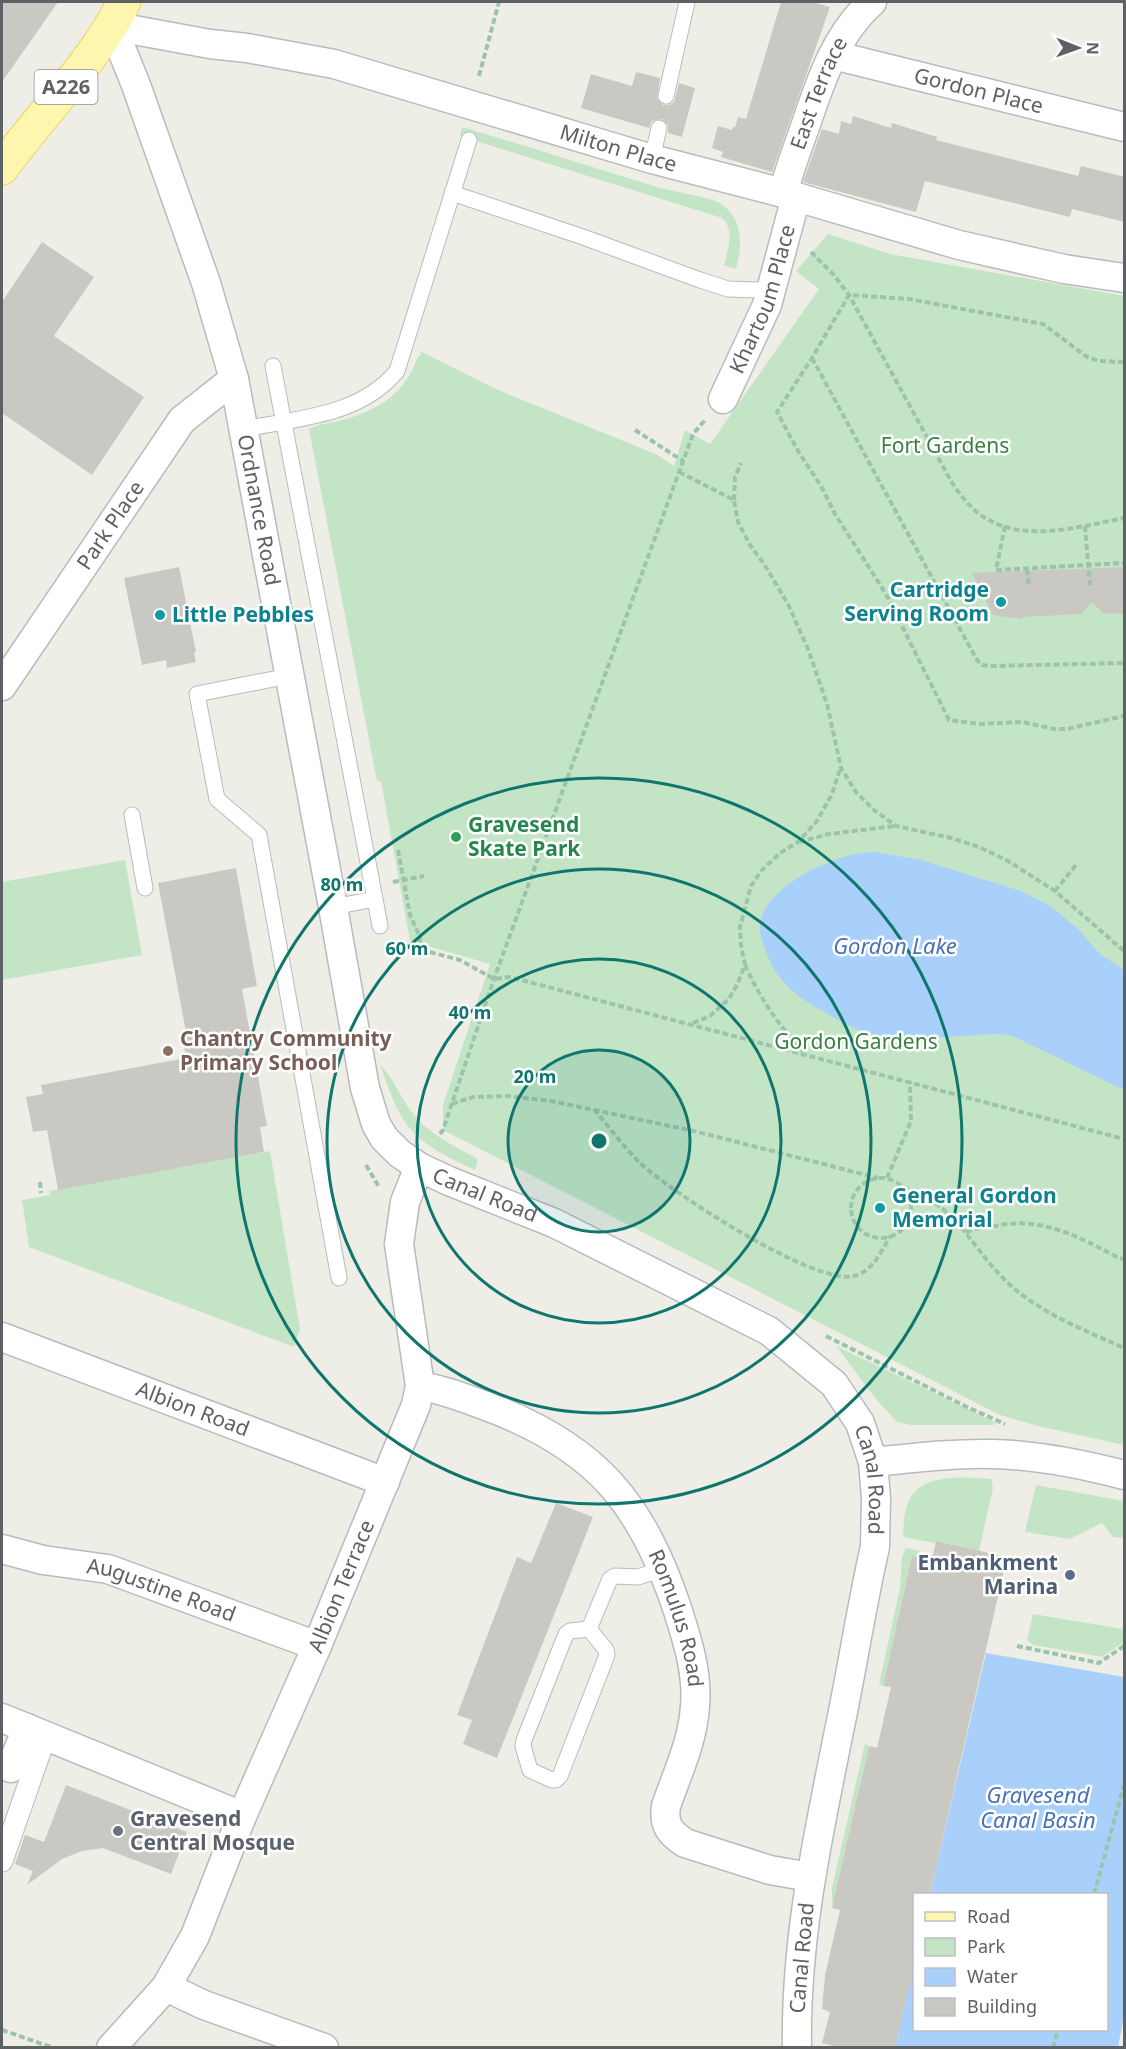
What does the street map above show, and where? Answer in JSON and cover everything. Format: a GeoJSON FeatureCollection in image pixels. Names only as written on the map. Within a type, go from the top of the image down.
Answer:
{"type":"FeatureCollection","features":[{"type":"Feature","properties":{"kind":"main road","name":"A226"},"geometry":{"type":"LineString","coordinates":[[7,151],[72,81],[118,14]]}},
{"type":"Feature","properties":{"kind":"street","name":"East Terrace"},"geometry":{"type":"LineString","coordinates":[[789,195],[821,78],[859,13],[872,2]]}},
{"type":"Feature","properties":{"kind":"street","name":"Milton Place"},"geometry":{"type":"LineString","coordinates":[[118,14],[210,45],[247,48],[334,64],[465,105],[959,245],[1064,269],[1125,278]]}},
{"type":"Feature","properties":{"kind":"street","name":"Ordnance Road"},"geometry":{"type":"LineString","coordinates":[[118,14],[136,85],[206,283],[234,379],[370,1106],[384,1138],[399,1153],[419,1167]]}},
{"type":"Feature","properties":{"kind":"street","name":"Gordon Place"},"geometry":{"type":"LineString","coordinates":[[833,55],[1125,127]]}},
{"type":"Feature","properties":{"kind":"street","name":"Khartoum Place"},"geometry":{"type":"LineString","coordinates":[[723,399],[757,329],[770,292],[787,233],[789,195]]}},
{"type":"Feature","properties":{"kind":"street","name":"Park Place"},"geometry":{"type":"LineString","coordinates":[[2,686],[182,420],[234,379]]}},
{"type":"Feature","properties":{"kind":"street","name":"Albion Terrace"},"geometry":{"type":"LineString","coordinates":[[111,2048],[166,1987],[195,1936],[242,1816],[317,1646],[416,1405],[420,1386],[399,1244],[405,1202],[419,1167]]}},
{"type":"Feature","properties":{"kind":"street","name":"Canal Road"},"geometry":{"type":"LineString","coordinates":[[419,1167],[554,1223],[769,1331],[834,1384],[860,1423],[873,1462],[876,1498],[875,1547],[810,1877],[798,1976],[797,2048]]}},
{"type":"Feature","properties":{"kind":"street","name":"Albion Road"},"geometry":{"type":"LineString","coordinates":[[2,1337],[385,1482]]}},
{"type":"Feature","properties":{"kind":"street","name":"Romulus Road"},"geometry":{"type":"LineString","coordinates":[[420,1386],[440,1390],[519,1419],[564,1444],[608,1480],[625,1499],[643,1527],[663,1569],[685,1634],[693,1667],[696,1697],[694,1716],[688,1743],[666,1806],[666,1826],[674,1836],[685,1843],[770,1870],[810,1877]]}},
{"type":"Feature","properties":{"kind":"street"},"geometry":{"type":"LineString","coordinates":[[873,1462],[951,1455],[1006,1455],[1074,1464],[1125,1475]]}},
{"type":"Feature","properties":{"kind":"street","name":"Augustine Road"},"geometry":{"type":"LineString","coordinates":[[2,1549],[43,1560],[108,1569],[317,1646]]}},
{"type":"Feature","properties":{"kind":"street"},"geometry":{"type":"LineString","coordinates":[[25,1727],[242,1816]]}},
{"type":"Feature","properties":{"kind":"street"},"geometry":{"type":"LineString","coordinates":[[11,1768],[25,1727]]}},
{"type":"Feature","properties":{"kind":"street"},"geometry":{"type":"LineString","coordinates":[[2,1861],[25,1727]]}},
{"type":"Feature","properties":{"kind":"street"},"geometry":{"type":"LineString","coordinates":[[166,1987],[204,2006],[324,2048]]}},
{"type":"Feature","properties":{"kind":"lane"},"geometry":{"type":"LineString","coordinates":[[666,96],[687,2]]}},
{"type":"Feature","properties":{"kind":"lane"},"geometry":{"type":"LineString","coordinates":[[652,159],[659,128]]}},
{"type":"Feature","properties":{"kind":"lane"},"geometry":{"type":"LineString","coordinates":[[245,429],[332,411],[355,403],[384,386],[397,371],[469,140]]}},
{"type":"Feature","properties":{"kind":"lane"},"geometry":{"type":"LineString","coordinates":[[452,193],[728,289],[770,292]]}},
{"type":"Feature","properties":{"kind":"lane"},"geometry":{"type":"LineString","coordinates":[[273,366],[382,933]]}},
{"type":"Feature","properties":{"kind":"lane"},"geometry":{"type":"LineString","coordinates":[[290,676],[197,694],[217,799],[259,835],[339,1278]]}},
{"type":"Feature","properties":{"kind":"lane"},"geometry":{"type":"LineString","coordinates":[[132,815],[145,888]]}},
{"type":"Feature","properties":{"kind":"lane"},"geometry":{"type":"LineString","coordinates":[[333,907],[375,899]]}},
{"type":"Feature","properties":{"kind":"lane"},"geometry":{"type":"LineString","coordinates":[[589,1629],[610,1579],[615,1576],[638,1577],[663,1569]]}},
{"type":"Feature","properties":{"kind":"lane"},"geometry":{"type":"LineString","coordinates":[[589,1629],[606,1650],[607,1655],[560,1776],[552,1780],[530,1770],[524,1740],[566,1634],[570,1631],[589,1629]]}},
{"type":"Feature","properties":{"kind":"path"},"geometry":{"type":"LineString","coordinates":[[465,105],[475,90],[499,2]]}},
{"type":"Feature","properties":{"kind":"path"},"geometry":{"type":"LineString","coordinates":[[787,233],[811,252],[834,275],[849,295],[951,481],[966,502],[980,514],[1005,526],[1035,533],[1125,518]]}},
{"type":"Feature","properties":{"kind":"path"},"geometry":{"type":"LineString","coordinates":[[849,295],[777,412],[835,514],[886,594],[949,720],[979,724],[1023,722],[1054,729],[1067,729],[1125,716]]}},
{"type":"Feature","properties":{"kind":"path"},"geometry":{"type":"LineString","coordinates":[[849,295],[909,298],[1043,324],[1087,357],[1099,361],[1125,362]]}},
{"type":"Feature","properties":{"kind":"path"},"geometry":{"type":"LineString","coordinates":[[812,358],[982,665],[1125,663]]}},
{"type":"Feature","properties":{"kind":"path"},"geometry":{"type":"LineString","coordinates":[[440,1134],[494,979],[693,434],[723,399]]}},
{"type":"Feature","properties":{"kind":"path"},"geometry":{"type":"LineString","coordinates":[[635,430],[683,461]]}},
{"type":"Feature","properties":{"kind":"path"},"geometry":{"type":"LineString","coordinates":[[741,463],[735,477],[734,500],[738,522],[788,604],[808,649],[827,704],[841,768],[856,792],[874,810],[896,826]]}},
{"type":"Feature","properties":{"kind":"path"},"geometry":{"type":"LineString","coordinates":[[679,472],[734,500]]}},
{"type":"Feature","properties":{"kind":"path"},"geometry":{"type":"LineString","coordinates":[[1005,526],[996,570],[1125,563]]}},
{"type":"Feature","properties":{"kind":"path"},"geometry":{"type":"LineString","coordinates":[[1085,526],[1090,585]]}},
{"type":"Feature","properties":{"kind":"path"},"geometry":{"type":"LineString","coordinates":[[1027,569],[1029,586]]}},
{"type":"Feature","properties":{"kind":"path"},"geometry":{"type":"LineString","coordinates":[[798,842],[817,820],[832,794],[841,768]]}},
{"type":"Feature","properties":{"kind":"path"},"geometry":{"type":"LineString","coordinates":[[805,1054],[777,1023],[756,989],[745,964],[740,927],[751,886],[761,871],[780,853],[798,842],[829,834],[896,826],[951,838],[979,847],[1008,861],[1055,891],[1125,951]]}},
{"type":"Feature","properties":{"kind":"path"},"geometry":{"type":"LineString","coordinates":[[398,850],[411,918],[420,937],[419,949]]}},
{"type":"Feature","properties":{"kind":"path"},"geometry":{"type":"LineString","coordinates":[[1055,891],[1076,866]]}},
{"type":"Feature","properties":{"kind":"path"},"geometry":{"type":"LineString","coordinates":[[391,883],[424,876]]}},
{"type":"Feature","properties":{"kind":"path"},"geometry":{"type":"LineString","coordinates":[[382,933],[419,949],[460,960],[494,979],[510,976],[1125,1139]]}},
{"type":"Feature","properties":{"kind":"path"},"geometry":{"type":"LineString","coordinates":[[692,1024],[710,1016],[729,999],[745,964]]}},
{"type":"Feature","properties":{"kind":"path"},"geometry":{"type":"LineString","coordinates":[[886,1178],[911,1121],[910,1082]]}},
{"type":"Feature","properties":{"kind":"path"},"geometry":{"type":"LineString","coordinates":[[452,1104],[473,1097],[507,1096],[594,1108],[878,1178],[891,1179],[903,1187],[923,1194],[939,1205],[966,1232],[1006,1281],[1023,1295],[1065,1320],[1125,1348]]}},
{"type":"Feature","properties":{"kind":"path"},"geometry":{"type":"LineString","coordinates":[[594,1108],[640,1163],[713,1216],[795,1261],[824,1273],[857,1276],[879,1256],[890,1236]]}},
{"type":"Feature","properties":{"kind":"path"},"geometry":{"type":"LineString","coordinates":[[878,1178],[862,1183],[851,1200],[850,1210],[852,1219],[858,1228],[875,1238],[890,1236],[902,1228],[908,1220],[911,1211],[910,1200],[903,1187]]}},
{"type":"Feature","properties":{"kind":"path"},"geometry":{"type":"LineString","coordinates":[[40,1182],[41,1193]]}},
{"type":"Feature","properties":{"kind":"path"},"geometry":{"type":"LineString","coordinates":[[966,1232],[1010,1222],[1036,1224],[1077,1236],[1122,1258],[1125,1263]]}},
{"type":"Feature","properties":{"kind":"path"},"geometry":{"type":"LineString","coordinates":[[817,1332],[1009,1425]]}},
{"type":"Feature","properties":{"kind":"path"},"geometry":{"type":"LineString","coordinates":[[1017,1646],[1099,1663],[1125,1646]]}},
{"type":"Feature","properties":{"kind":"path"},"geometry":{"type":"LineString","coordinates":[[1094,1893],[1125,1785]]}},
{"type":"Feature","properties":{"kind":"path"},"geometry":{"type":"LineString","coordinates":[[2,2030],[54,2048]]}},
{"type":"Feature","properties":{"kind":"path"},"geometry":{"type":"LineString","coordinates":[[1053,2048],[1058,2031]]}},
{"type":"Feature","properties":{"kind":"green space"},"geometry":{"type":"Polygon","coordinates":[[[462,127],[654,186],[720,203],[728,209],[737,224],[740,251],[736,269],[724,265],[729,246],[729,234],[722,218],[460,136],[462,127]]]}},
{"type":"Feature","properties":{"kind":"green space","name":"Gordon Gardens"},"geometry":{"type":"Polygon","coordinates":[[[828,234],[890,254],[1124,296],[1124,1445],[1000,1415],[443,1130],[443,1105],[490,964],[410,941],[381,781],[377,781],[309,429],[359,415],[391,397],[407,379],[418,356],[421,356],[420,351],[496,389],[658,455],[674,466],[685,430],[710,444],[819,289],[796,271],[828,234]]]}},
{"type":"Feature","properties":{"kind":"green space"},"geometry":{"type":"Polygon","coordinates":[[[125,860],[142,955],[2,980],[2,882],[125,860]]]}},
{"type":"Feature","properties":{"kind":"green space"},"geometry":{"type":"Polygon","coordinates":[[[380,1064],[407,1105],[426,1127],[442,1139],[478,1159],[475,1170],[437,1150],[412,1131],[395,1104],[380,1064]]]}},
{"type":"Feature","properties":{"kind":"green space"},"geometry":{"type":"Polygon","coordinates":[[[270,1151],[300,1329],[294,1347],[29,1247],[22,1200],[50,1195],[49,1191],[270,1151]]]}},
{"type":"Feature","properties":{"kind":"green space"},"geometry":{"type":"Polygon","coordinates":[[[836,1346],[995,1422],[994,1425],[911,1425],[897,1422],[876,1399],[836,1346]]]}},
{"type":"Feature","properties":{"kind":"green space"},"geometry":{"type":"Polygon","coordinates":[[[941,1479],[991,1479],[993,1488],[979,1551],[936,1541],[935,1543],[903,1537],[906,1509],[911,1497],[919,1488],[941,1479]]]}},
{"type":"Feature","properties":{"kind":"green space"},"geometry":{"type":"Polygon","coordinates":[[[1036,1485],[1124,1501],[1124,1538],[1113,1537],[1102,1523],[1070,1539],[1025,1532],[1036,1485]]]}},
{"type":"Feature","properties":{"kind":"green space"},"geometry":{"type":"Polygon","coordinates":[[[906,1548],[920,1551],[921,1558],[912,1556],[883,1686],[879,1684],[900,1588],[902,1557],[906,1548]]]}},
{"type":"Feature","properties":{"kind":"green space"},"geometry":{"type":"Polygon","coordinates":[[[1033,1614],[1124,1629],[1124,1642],[1102,1657],[1033,1645],[1027,1640],[1033,1614]]]}},
{"type":"Feature","properties":{"kind":"green space"},"geometry":{"type":"Polygon","coordinates":[[[865,1743],[869,1746],[833,1904],[832,1888],[865,1743]]]}},
{"type":"Feature","properties":{"kind":"water","name":"Gordon Lake"},"geometry":{"type":"Polygon","coordinates":[[[874,852],[921,860],[1021,891],[1052,907],[1079,930],[1100,954],[1124,970],[1124,1090],[1013,1036],[996,1034],[897,1038],[862,1031],[814,1006],[789,988],[776,973],[762,941],[760,923],[766,908],[784,888],[810,871],[836,859],[874,852]]]}},
{"type":"Feature","properties":{"kind":"water","name":"Gravesend Canal Basin"},"geometry":{"type":"Polygon","coordinates":[[[986,1653],[1124,1677],[1124,2016],[1118,2047],[895,2048],[913,1967],[913,2031],[1108,2031],[1108,1893],[930,1893],[986,1653]]]}},
{"type":"Feature","properties":{"kind":"building"},"geometry":{"type":"Polygon","coordinates":[[[2,2],[58,2],[2,82],[2,2]]]}},
{"type":"Feature","properties":{"kind":"building"},"geometry":{"type":"Polygon","coordinates":[[[781,2],[812,2],[830,7],[772,172],[721,157],[723,152],[712,148],[718,126],[732,130],[738,117],[746,119],[781,2]]]}},
{"type":"Feature","properties":{"kind":"building"},"geometry":{"type":"Polygon","coordinates":[[[636,72],[660,78],[657,98],[663,105],[674,102],[679,83],[695,88],[682,137],[668,133],[668,125],[662,119],[652,121],[649,128],[581,108],[591,74],[632,86],[636,72]]]}},
{"type":"Feature","properties":{"kind":"building"},"geometry":{"type":"Polygon","coordinates":[[[853,116],[891,128],[892,123],[937,137],[936,140],[1078,176],[1081,166],[1125,177],[1125,222],[1072,209],[1070,217],[925,181],[916,212],[803,182],[822,129],[839,134],[841,121],[851,124],[853,116]]]}},
{"type":"Feature","properties":{"kind":"building"},"geometry":{"type":"Polygon","coordinates":[[[42,242],[94,277],[54,336],[144,397],[92,475],[2,413],[2,302],[42,242]]]}},
{"type":"Feature","properties":{"kind":"building","name":"Little Pebbles"},"geometry":{"type":"Polygon","coordinates":[[[179,567],[196,662],[167,668],[166,660],[142,665],[124,578],[179,567]]]}},
{"type":"Feature","properties":{"kind":"building"},"geometry":{"type":"Polygon","coordinates":[[[1125,567],[1125,614],[1103,613],[1092,602],[1081,614],[1023,617],[1022,619],[993,615],[972,573],[1125,567]]]}},
{"type":"Feature","properties":{"kind":"building"},"geometry":{"type":"Polygon","coordinates":[[[236,868],[257,986],[242,989],[267,1126],[260,1127],[264,1152],[58,1190],[47,1130],[33,1132],[26,1097],[43,1094],[41,1085],[186,1058],[182,1033],[186,1032],[158,883],[236,868]]]}},
{"type":"Feature","properties":{"kind":"building"},"geometry":{"type":"Polygon","coordinates":[[[556,1503],[593,1517],[497,1758],[463,1744],[472,1720],[457,1715],[517,1557],[531,1563],[556,1503]]]}},
{"type":"Feature","properties":{"kind":"building"},"geometry":{"type":"Polygon","coordinates":[[[936,1541],[1007,1557],[930,1893],[913,1893],[913,1970],[895,2048],[841,2048],[822,2043],[830,2012],[822,2009],[825,1975],[840,1910],[832,1908],[869,1746],[877,1748],[891,1687],[883,1686],[912,1556],[921,1558],[922,1554],[933,1555],[936,1541]]]}},
{"type":"Feature","properties":{"kind":"building","name":"Gravesend Central Mosque"},"geometry":{"type":"Polygon","coordinates":[[[66,1785],[187,1832],[171,1874],[103,1848],[82,1851],[62,1859],[27,1885],[33,1871],[15,1864],[25,1835],[44,1842],[66,1785]]]}},
{"type":"Feature","properties":{"kind":"place","name":"Cartridge Serving Room"},"geometry":{"type":"Point","coordinates":[1001,602]}},
{"type":"Feature","properties":{"kind":"place","name":"Little Pebbles"},"geometry":{"type":"Point","coordinates":[160,615]}},
{"type":"Feature","properties":{"kind":"place","name":"Gravesend Skate Park"},"geometry":{"type":"Point","coordinates":[456,837]}},
{"type":"Feature","properties":{"kind":"place","name":"Chantry Community Primary School"},"geometry":{"type":"Point","coordinates":[168,1051]}},
{"type":"Feature","properties":{"kind":"place","name":"General Gordon Memorial"},"geometry":{"type":"Point","coordinates":[880,1208]}},
{"type":"Feature","properties":{"kind":"place","name":"Embankment Marina"},"geometry":{"type":"Point","coordinates":[1070,1575]}},
{"type":"Feature","properties":{"kind":"place","name":"Gravesend Central Mosque"},"geometry":{"type":"Point","coordinates":[118,1831]}},
{"type":"Feature","properties":{"kind":"park label","name":"Fort Gardens"},"geometry":{"type":"Point","coordinates":[945,446]}}]}
